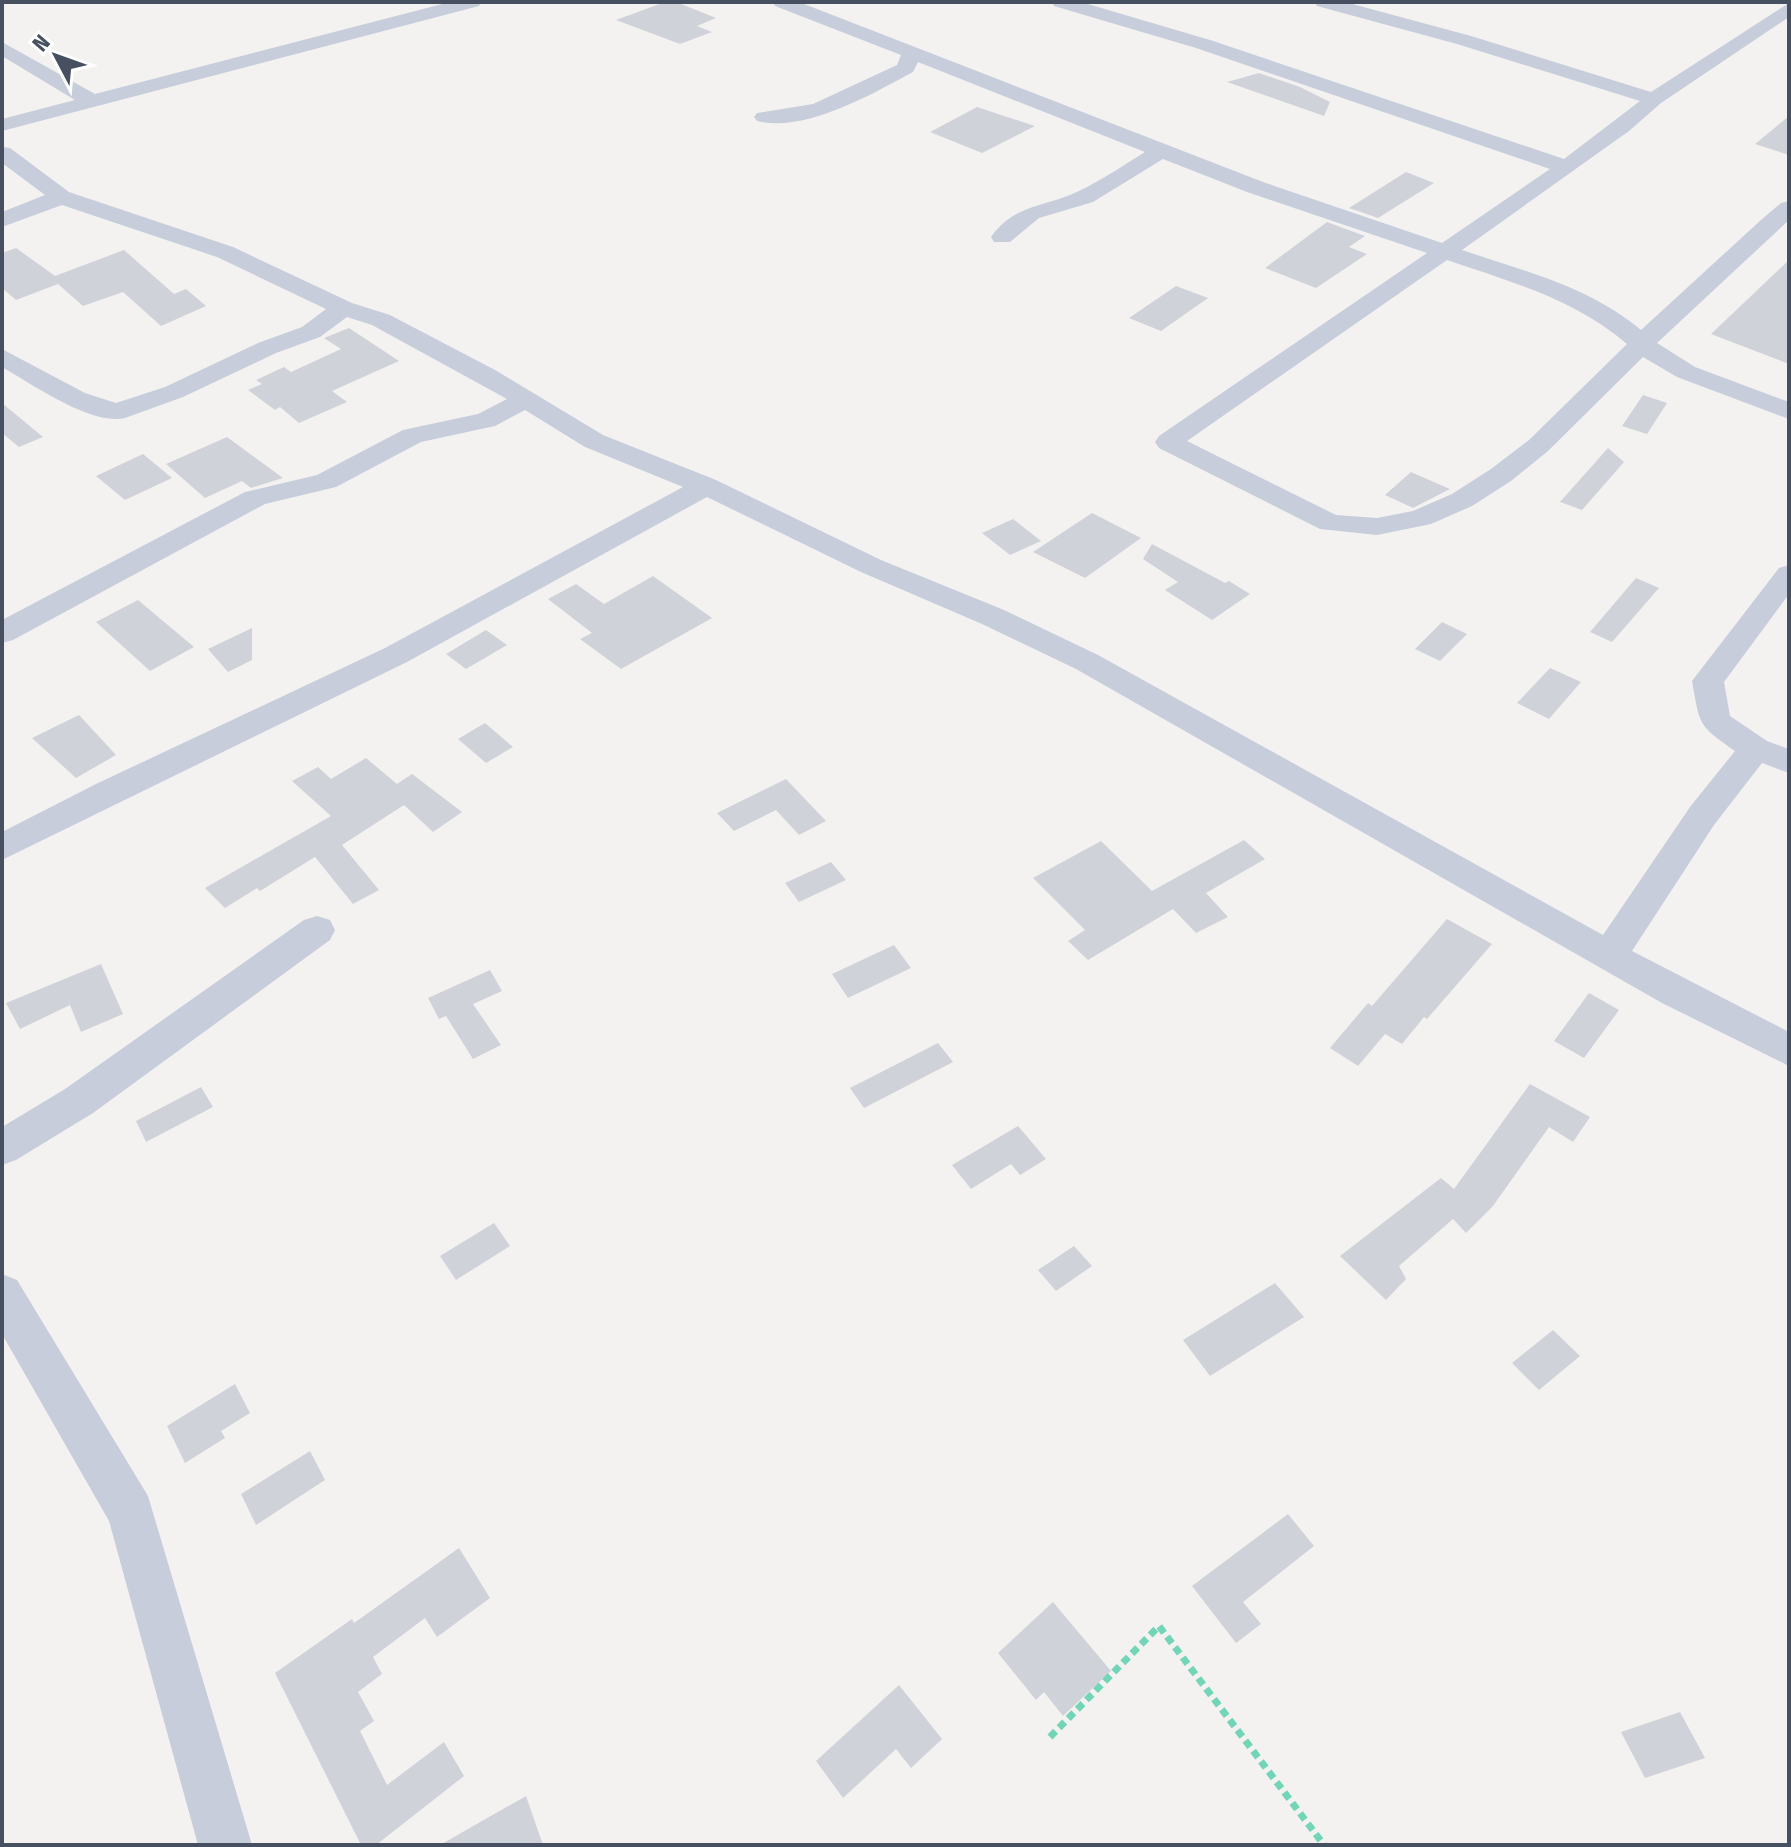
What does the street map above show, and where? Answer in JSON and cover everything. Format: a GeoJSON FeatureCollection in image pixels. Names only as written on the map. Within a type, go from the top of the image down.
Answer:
{"type":"FeatureCollection","features":[{"type":"Feature","properties":{"kind":"street"},"geometry":{"type":"LineString","coordinates":[[2,125],[472,2]]}},
{"type":"Feature","properties":{"kind":"street"},"geometry":{"type":"LineString","coordinates":[[782,2],[1255,187],[1582,301],[1610,316],[1686,372],[1789,411]]}},
{"type":"Feature","properties":{"kind":"street"},"geometry":{"type":"LineString","coordinates":[[1061,2],[1203,44],[1567,167]]}},
{"type":"Feature","properties":{"kind":"street"},"geometry":{"type":"LineString","coordinates":[[1324,2],[1464,40],[1654,99]]}},
{"type":"Feature","properties":{"kind":"street"},"geometry":{"type":"LineString","coordinates":[[1789,9],[1654,99],[1567,167],[1168,442],[1330,523],[1355,528],[1382,526],[1440,510],[1496,479],[1551,432],[1742,248],[1789,208]]}},
{"type":"Feature","properties":{"kind":"street"},"geometry":{"type":"LineString","coordinates":[[2,48],[92,101]]}},
{"type":"Feature","properties":{"kind":"street"},"geometry":{"type":"LineString","coordinates":[[764,117],[808,114],[840,101],[906,68],[911,53]]}},
{"type":"Feature","properties":{"kind":"street"},"geometry":{"type":"LineString","coordinates":[[1002,237],[1019,219],[1052,205],[1085,197],[1161,151]]}},
{"type":"Feature","properties":{"kind":"street"},"geometry":{"type":"LineString","coordinates":[[2,153],[61,197],[225,252],[343,308],[381,320],[527,399],[594,441],[706,486],[871,566],[993,617],[1087,662],[1675,993],[1789,1050]]}},
{"type":"Feature","properties":{"kind":"street"},"geometry":{"type":"LineString","coordinates":[[2,220],[61,197]]}},
{"type":"Feature","properties":{"kind":"street"},"geometry":{"type":"LineString","coordinates":[[2,357],[76,399],[116,412],[174,392],[267,348],[311,332],[343,308]]}},
{"type":"Feature","properties":{"kind":"street"},"geometry":{"type":"LineString","coordinates":[[2,633],[240,504],[326,481],[412,436],[486,420],[527,399]]}},
{"type":"Feature","properties":{"kind":"street"},"geometry":{"type":"LineString","coordinates":[[2,847],[108,792],[396,655],[706,486]]}},
{"type":"Feature","properties":{"kind":"street"},"geometry":{"type":"LineString","coordinates":[[1789,574],[1708,681],[1715,721],[1755,749],[1789,761]]}},
{"type":"Feature","properties":{"kind":"street"},"geometry":{"type":"LineString","coordinates":[[1610,955],[1702,816],[1755,749]]}},
{"type":"Feature","properties":{"kind":"street"},"geometry":{"type":"LineString","coordinates":[[2,1148],[79,1101],[317,930]]}},
{"type":"Feature","properties":{"kind":"street"},"geometry":{"type":"LineString","coordinates":[[2,1294],[131,1513],[161,1628],[225,1845]]}},
{"type":"Feature","properties":{"kind":"path"},"geometry":{"type":"LineString","coordinates":[[1050,1737],[1159,1626],[1324,1845]]}},
{"type":"Feature","properties":{"kind":"building"},"geometry":{"type":"Polygon","coordinates":[[[665,2],[676,2],[716,18],[697,26],[712,32],[680,44],[616,20],[665,2]]]}},
{"type":"Feature","properties":{"kind":"building"},"geometry":{"type":"Polygon","coordinates":[[[1259,73],[1300,87],[1330,102],[1324,116],[1227,82],[1259,73]]]}},
{"type":"Feature","properties":{"kind":"building"},"geometry":{"type":"Polygon","coordinates":[[[977,107],[1035,126],[982,153],[930,132],[977,107]]]}},
{"type":"Feature","properties":{"kind":"building"},"geometry":{"type":"Polygon","coordinates":[[[1789,116],[1789,155],[1755,144],[1789,116]]]}},
{"type":"Feature","properties":{"kind":"building"},"geometry":{"type":"Polygon","coordinates":[[[1406,172],[1434,183],[1378,218],[1349,208],[1406,172]]]}},
{"type":"Feature","properties":{"kind":"building"},"geometry":{"type":"Polygon","coordinates":[[[1327,222],[1365,236],[1349,247],[1367,254],[1316,288],[1265,268],[1327,222]]]}},
{"type":"Feature","properties":{"kind":"building"},"geometry":{"type":"Polygon","coordinates":[[[16,248],[55,276],[124,250],[174,294],[186,289],[206,306],[161,326],[123,292],[83,306],[58,284],[16,300],[2,288],[2,253],[16,248]]]}},
{"type":"Feature","properties":{"kind":"building"},"geometry":{"type":"Polygon","coordinates":[[[1789,260],[1789,364],[1711,334],[1789,260]]]}},
{"type":"Feature","properties":{"kind":"building"},"geometry":{"type":"Polygon","coordinates":[[[1176,286],[1208,298],[1161,331],[1129,318],[1176,286]]]}},
{"type":"Feature","properties":{"kind":"building"},"geometry":{"type":"Polygon","coordinates":[[[349,328],[399,361],[332,391],[347,402],[299,423],[280,407],[275,410],[248,390],[262,384],[256,380],[284,367],[291,372],[341,349],[324,338],[349,328]]]}},
{"type":"Feature","properties":{"kind":"building"},"geometry":{"type":"Polygon","coordinates":[[[1643,395],[1667,403],[1647,434],[1622,426],[1643,395]]]}},
{"type":"Feature","properties":{"kind":"building"},"geometry":{"type":"Polygon","coordinates":[[[2,403],[43,437],[19,447],[2,433],[2,403]]]}},
{"type":"Feature","properties":{"kind":"building"},"geometry":{"type":"Polygon","coordinates":[[[227,437],[283,478],[251,488],[242,481],[205,498],[166,464],[227,437]]]}},
{"type":"Feature","properties":{"kind":"building"},"geometry":{"type":"Polygon","coordinates":[[[1608,448],[1624,462],[1582,510],[1560,502],[1608,448]]]}},
{"type":"Feature","properties":{"kind":"building"},"geometry":{"type":"Polygon","coordinates":[[[143,454],[172,478],[125,500],[96,476],[143,454]]]}},
{"type":"Feature","properties":{"kind":"building"},"geometry":{"type":"Polygon","coordinates":[[[1411,472],[1450,489],[1413,508],[1385,495],[1411,472]]]}},
{"type":"Feature","properties":{"kind":"building"},"geometry":{"type":"Polygon","coordinates":[[[1092,513],[1141,538],[1085,578],[1033,552],[1092,513]]]}},
{"type":"Feature","properties":{"kind":"building"},"geometry":{"type":"Polygon","coordinates":[[[1013,519],[1041,541],[1010,555],[982,533],[1013,519]]]}},
{"type":"Feature","properties":{"kind":"building"},"geometry":{"type":"Polygon","coordinates":[[[1152,544],[1250,594],[1212,620],[1165,590],[1178,582],[1143,559],[1152,544]]]}},
{"type":"Feature","properties":{"kind":"building"},"geometry":{"type":"Polygon","coordinates":[[[653,576],[712,618],[621,669],[580,639],[592,633],[548,599],[576,584],[604,604],[653,576]]]}},
{"type":"Feature","properties":{"kind":"building"},"geometry":{"type":"Polygon","coordinates":[[[1636,578],[1659,588],[1612,642],[1590,632],[1636,578]]]}},
{"type":"Feature","properties":{"kind":"building"},"geometry":{"type":"Polygon","coordinates":[[[138,600],[194,647],[150,671],[96,622],[138,600]]]}},
{"type":"Feature","properties":{"kind":"building"},"geometry":{"type":"Polygon","coordinates":[[[1442,622],[1467,634],[1440,661],[1415,649],[1442,622]]]}},
{"type":"Feature","properties":{"kind":"building"},"geometry":{"type":"Polygon","coordinates":[[[252,628],[252,660],[228,672],[208,649],[252,628]]]}},
{"type":"Feature","properties":{"kind":"building"},"geometry":{"type":"Polygon","coordinates":[[[486,630],[507,645],[466,669],[446,654],[486,630]]]}},
{"type":"Feature","properties":{"kind":"building"},"geometry":{"type":"Polygon","coordinates":[[[1550,668],[1581,682],[1549,719],[1517,703],[1550,668]]]}},
{"type":"Feature","properties":{"kind":"building"},"geometry":{"type":"Polygon","coordinates":[[[79,715],[116,755],[76,778],[32,738],[79,715]]]}},
{"type":"Feature","properties":{"kind":"building"},"geometry":{"type":"Polygon","coordinates":[[[485,723],[513,747],[486,763],[458,739],[485,723]]]}},
{"type":"Feature","properties":{"kind":"building"},"geometry":{"type":"Polygon","coordinates":[[[366,758],[397,784],[412,774],[462,812],[433,832],[404,805],[342,845],[379,890],[353,904],[315,857],[260,891],[257,888],[225,908],[205,888],[331,816],[292,781],[318,767],[331,779],[366,758]]]}},
{"type":"Feature","properties":{"kind":"building"},"geometry":{"type":"Polygon","coordinates":[[[786,779],[826,821],[799,835],[776,810],[734,831],[717,813],[786,779]]]}},
{"type":"Feature","properties":{"kind":"building"},"geometry":{"type":"Polygon","coordinates":[[[1244,840],[1265,859],[1206,893],[1228,917],[1196,933],[1173,909],[1088,960],[1068,941],[1085,930],[1033,878],[1101,841],[1152,891],[1244,840]]]}},
{"type":"Feature","properties":{"kind":"building"},"geometry":{"type":"Polygon","coordinates":[[[831,862],[846,880],[799,902],[785,883],[831,862]]]}},
{"type":"Feature","properties":{"kind":"building"},"geometry":{"type":"Polygon","coordinates":[[[1447,919],[1492,944],[1427,1019],[1424,1017],[1402,1044],[1385,1034],[1358,1066],[1330,1048],[1368,1003],[1372,1006],[1447,919]]]}},
{"type":"Feature","properties":{"kind":"building"},"geometry":{"type":"Polygon","coordinates":[[[894,945],[911,968],[848,998],[832,974],[894,945]]]}},
{"type":"Feature","properties":{"kind":"building"},"geometry":{"type":"Polygon","coordinates":[[[101,964],[123,1014],[81,1032],[70,1005],[20,1029],[6,1003],[101,964]]]}},
{"type":"Feature","properties":{"kind":"building"},"geometry":{"type":"Polygon","coordinates":[[[490,970],[502,991],[473,1004],[501,1045],[473,1059],[446,1016],[439,1019],[428,998],[490,970]]]}},
{"type":"Feature","properties":{"kind":"building"},"geometry":{"type":"Polygon","coordinates":[[[1589,993],[1619,1010],[1584,1058],[1554,1041],[1589,993]]]}},
{"type":"Feature","properties":{"kind":"building"},"geometry":{"type":"Polygon","coordinates":[[[938,1043],[953,1062],[864,1108],[850,1088],[938,1043]]]}},
{"type":"Feature","properties":{"kind":"building"},"geometry":{"type":"Polygon","coordinates":[[[1530,1084],[1590,1117],[1573,1142],[1549,1127],[1493,1206],[1466,1233],[1453,1219],[1399,1266],[1406,1279],[1386,1300],[1340,1256],[1441,1178],[1454,1189],[1530,1084]]]}},
{"type":"Feature","properties":{"kind":"building"},"geometry":{"type":"Polygon","coordinates":[[[201,1087],[213,1107],[146,1142],[136,1121],[201,1087]]]}},
{"type":"Feature","properties":{"kind":"building"},"geometry":{"type":"Polygon","coordinates":[[[1018,1126],[1046,1159],[1020,1175],[1011,1164],[971,1189],[952,1165],[1018,1126]]]}},
{"type":"Feature","properties":{"kind":"building"},"geometry":{"type":"Polygon","coordinates":[[[494,1223],[510,1246],[456,1280],[440,1256],[494,1223]]]}},
{"type":"Feature","properties":{"kind":"building"},"geometry":{"type":"Polygon","coordinates":[[[1074,1246],[1092,1266],[1056,1291],[1038,1270],[1074,1246]]]}},
{"type":"Feature","properties":{"kind":"building"},"geometry":{"type":"Polygon","coordinates":[[[1275,1283],[1304,1317],[1210,1376],[1183,1340],[1275,1283]]]}},
{"type":"Feature","properties":{"kind":"building"},"geometry":{"type":"Polygon","coordinates":[[[1553,1330],[1580,1356],[1539,1390],[1512,1363],[1553,1330]]]}},
{"type":"Feature","properties":{"kind":"building"},"geometry":{"type":"Polygon","coordinates":[[[235,1384],[250,1413],[221,1431],[225,1438],[185,1463],[167,1426],[235,1384]]]}},
{"type":"Feature","properties":{"kind":"building"},"geometry":{"type":"Polygon","coordinates":[[[310,1451],[325,1480],[256,1525],[241,1494],[310,1451]]]}},
{"type":"Feature","properties":{"kind":"building"},"geometry":{"type":"Polygon","coordinates":[[[1288,1514],[1314,1546],[1243,1602],[1261,1624],[1236,1643],[1192,1586],[1288,1514]]]}},
{"type":"Feature","properties":{"kind":"building"},"geometry":{"type":"Polygon","coordinates":[[[459,1548],[490,1598],[437,1637],[425,1618],[373,1657],[382,1674],[358,1692],[374,1721],[360,1731],[387,1785],[444,1742],[464,1776],[376,1845],[361,1845],[275,1673],[352,1619],[354,1623],[459,1548]]]}},
{"type":"Feature","properties":{"kind":"building"},"geometry":{"type":"Polygon","coordinates":[[[1053,1602],[1111,1671],[1063,1716],[1044,1692],[1036,1700],[998,1653],[1053,1602]]]}},
{"type":"Feature","properties":{"kind":"building"},"geometry":{"type":"Polygon","coordinates":[[[899,1685],[942,1739],[911,1768],[896,1749],[843,1798],[816,1761],[899,1685]]]}},
{"type":"Feature","properties":{"kind":"building"},"geometry":{"type":"Polygon","coordinates":[[[1680,1712],[1705,1758],[1645,1778],[1621,1732],[1680,1712]]]}},
{"type":"Feature","properties":{"kind":"building"},"geometry":{"type":"Polygon","coordinates":[[[526,1796],[543,1845],[440,1845],[526,1796]]]}}]}
